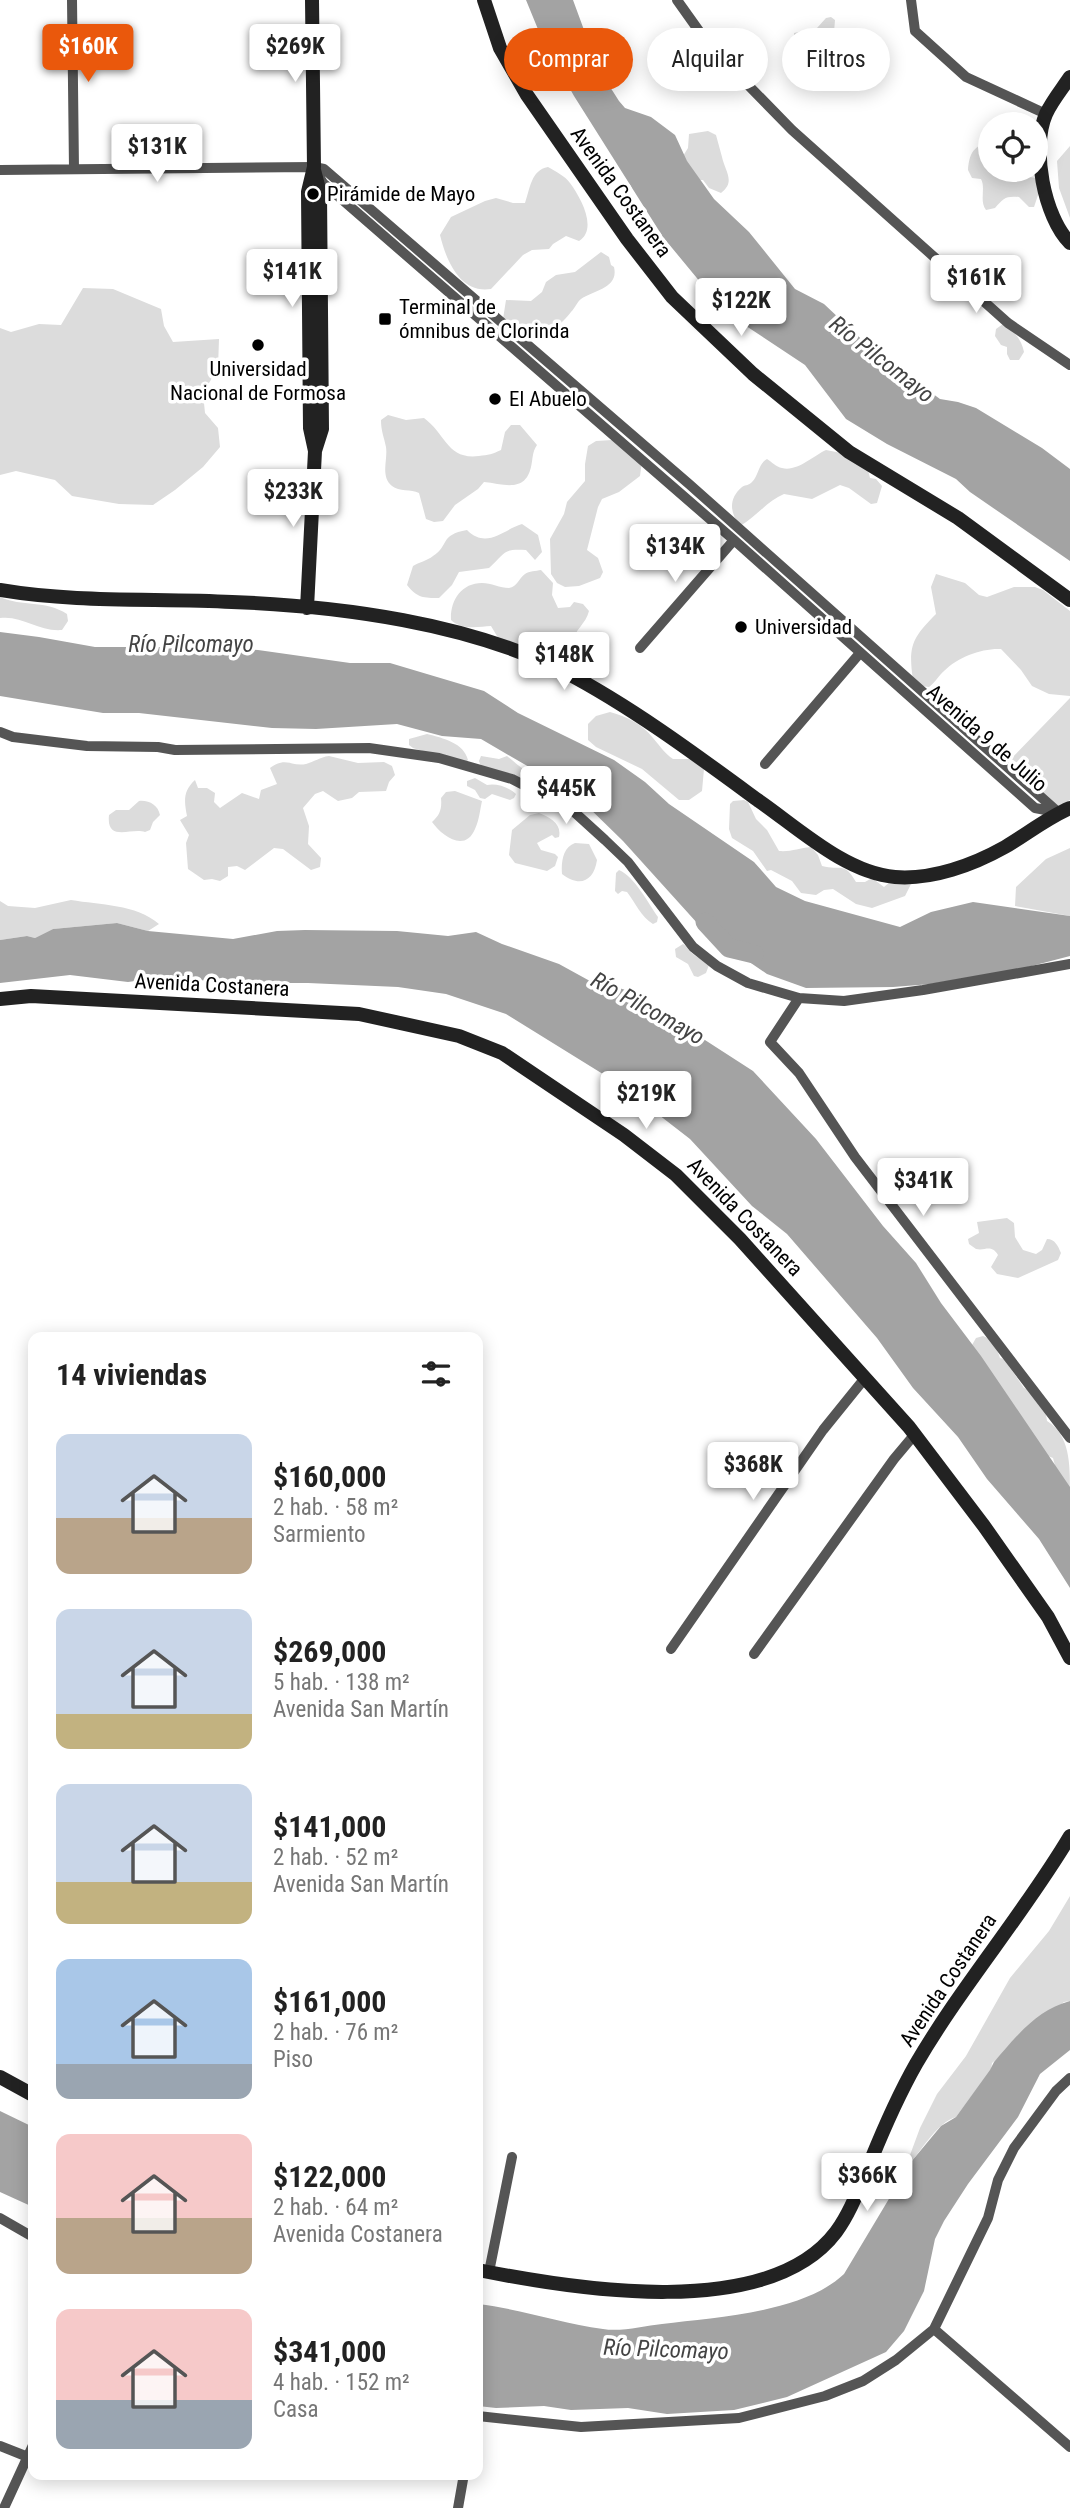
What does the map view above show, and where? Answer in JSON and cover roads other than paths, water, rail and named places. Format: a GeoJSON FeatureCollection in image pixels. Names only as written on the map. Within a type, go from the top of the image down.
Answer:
{"type":"FeatureCollection","features":[{"type":"Feature","properties":{"kind":"street"},"geometry":{"type":"LineString","coordinates":[[72,0],[74,169]]}},
{"type":"Feature","properties":{"kind":"street"},"geometry":{"type":"LineString","coordinates":[[307,608],[315,452],[322,429],[320,193],[314,167],[312,0]]}},
{"type":"Feature","properties":{"kind":"street","name":"Avenida Costanera"},"geometry":{"type":"LineString","coordinates":[[484,0],[500,48],[527,95],[627,239],[672,297],[753,374],[849,452],[958,518],[1070,600]]}},
{"type":"Feature","properties":{"kind":"street"},"geometry":{"type":"LineString","coordinates":[[677,0],[709,45],[792,130],[1009,323],[1070,365]]}},
{"type":"Feature","properties":{"kind":"street"},"geometry":{"type":"LineString","coordinates":[[911,0],[915,31],[966,76],[1042,112]]}},
{"type":"Feature","properties":{"kind":"street"},"geometry":{"type":"LineString","coordinates":[[1047,112],[1070,77]]}},
{"type":"Feature","properties":{"kind":"street"},"geometry":{"type":"LineString","coordinates":[[0,170],[314,167]]}},
{"type":"Feature","properties":{"kind":"street","name":"Avenida 9 de Julio"},"geometry":{"type":"LineString","coordinates":[[314,167],[324,169],[1064,810]]}},
{"type":"Feature","properties":{"kind":"street","name":"Avenida 9 de Julio"},"geometry":{"type":"LineString","coordinates":[[314,167],[323,183],[734,540],[1035,808],[1064,810]]}},
{"type":"Feature","properties":{"kind":"street"},"geometry":{"type":"LineString","coordinates":[[1045,182],[1052,217],[1070,243]]}},
{"type":"Feature","properties":{"kind":"street"},"geometry":{"type":"LineString","coordinates":[[529,362],[537,353]]}},
{"type":"Feature","properties":{"kind":"street"},"geometry":{"type":"LineString","coordinates":[[640,648],[734,540]]}},
{"type":"Feature","properties":{"kind":"street"},"geometry":{"type":"LineString","coordinates":[[794,594],[803,585]]}},
{"type":"Feature","properties":{"kind":"street"},"geometry":{"type":"LineString","coordinates":[[0,590],[41,596],[234,602],[307,608],[387,618],[471,634],[565,672],[655,727],[812,839],[864,871],[894,877],[928,876],[955,869],[1003,848],[1064,810]]}},
{"type":"Feature","properties":{"kind":"street"},"geometry":{"type":"LineString","coordinates":[[765,764],[860,653]]}},
{"type":"Feature","properties":{"kind":"street"},"geometry":{"type":"LineString","coordinates":[[0,732],[13,737],[87,746],[158,747],[175,750],[369,748],[439,758],[512,779],[572,810],[628,862],[693,947],[717,966],[748,983],[799,998],[844,1001],[1070,964]]}},
{"type":"Feature","properties":{"kind":"street","name":"Avenida Costanera"},"geometry":{"type":"LineString","coordinates":[[0,999],[31,996],[359,1014],[459,1036],[502,1053],[624,1135],[676,1175],[740,1239],[915,1434],[1048,1617],[1070,1658]]}},
{"type":"Feature","properties":{"kind":"street"},"geometry":{"type":"LineString","coordinates":[[799,998],[770,1041],[799,1073],[855,1157],[1070,1437]]}},
{"type":"Feature","properties":{"kind":"street"},"geometry":{"type":"LineString","coordinates":[[671,1649],[823,1430],[865,1378]]}},
{"type":"Feature","properties":{"kind":"street"},"geometry":{"type":"LineString","coordinates":[[754,1654],[894,1459],[915,1434]]}},
{"type":"Feature","properties":{"kind":"street","name":"Avenida Costanera"},"geometry":{"type":"LineString","coordinates":[[483,2271],[540,2283],[619,2291],[686,2292],[745,2284],[786,2270],[811,2256],[836,2232],[855,2199],[912,2072],[937,2028],[986,1961],[1070,1836]]}},
{"type":"Feature","properties":{"kind":"street"},"geometry":{"type":"LineString","coordinates":[[0,2077],[28,2092]]}},
{"type":"Feature","properties":{"kind":"street"},"geometry":{"type":"LineString","coordinates":[[483,2417],[581,2427],[739,2418],[825,2396],[863,2381],[896,2360],[934,2329],[988,2218],[998,2180],[1014,2148],[1067,2085]]}},
{"type":"Feature","properties":{"kind":"street"},"geometry":{"type":"LineString","coordinates":[[483,2271],[512,2157]]}},
{"type":"Feature","properties":{"kind":"street"},"geometry":{"type":"LineString","coordinates":[[0,2218],[28,2234]]}},
{"type":"Feature","properties":{"kind":"street"},"geometry":{"type":"LineString","coordinates":[[934,2329],[1070,2447]]}},
{"type":"Feature","properties":{"kind":"street"},"geometry":{"type":"LineString","coordinates":[[0,2446],[28,2457],[4,2508]]}},
{"type":"Feature","properties":{"kind":"street"},"geometry":{"type":"LineString","coordinates":[[458,2508],[463,2480]]}},
{"type":"Feature","properties":{"kind":"water"},"geometry":{"type":"Polygon","coordinates":[[[526,0],[573,0],[583,28],[537,28],[526,0]]]}},
{"type":"Feature","properties":{"kind":"water"},"geometry":{"type":"Polygon","coordinates":[[[571,91],[613,91],[625,108],[651,117],[675,135],[687,161],[714,199],[749,232],[795,289],[824,304],[873,350],[940,399],[976,408],[1042,448],[1070,469],[1070,561],[970,492],[956,479],[887,444],[846,419],[805,365],[737,320],[715,300],[663,237],[571,91]]]}},
{"type":"Feature","properties":{"kind":"water"},"geometry":{"type":"Polygon","coordinates":[[[0,632],[95,647],[204,647],[258,650],[350,663],[390,663],[484,691],[518,713],[614,760],[645,782],[669,804],[754,862],[776,887],[805,901],[900,927],[931,912],[973,902],[1070,916],[1070,956],[1024,968],[931,984],[806,988],[767,974],[729,948],[698,924],[623,841],[583,802],[560,785],[481,739],[442,736],[397,724],[316,729],[272,728],[139,713],[103,713],[0,696],[0,632]]]}},
{"type":"Feature","properties":{"kind":"water"},"geometry":{"type":"Polygon","coordinates":[[[117,923],[148,931],[233,939],[277,931],[305,930],[397,931],[448,936],[476,932],[559,964],[599,986],[629,991],[753,1071],[816,1139],[883,1226],[916,1263],[1070,1487],[1070,1588],[1039,1539],[987,1479],[958,1437],[913,1388],[877,1338],[787,1234],[752,1206],[690,1139],[619,1084],[506,1014],[446,994],[398,987],[217,983],[190,978],[157,978],[128,982],[70,975],[0,983],[0,940],[27,936],[35,938],[53,929],[117,923]]]}},
{"type":"Feature","properties":{"kind":"water"},"geometry":{"type":"Polygon","coordinates":[[[1070,2001],[1070,2050],[1040,2074],[1018,2117],[944,2221],[935,2239],[924,2291],[904,2331],[886,2352],[787,2397],[734,2410],[667,2414],[628,2408],[571,2410],[544,2406],[483,2407],[483,2305],[617,2330],[758,2311],[806,2297],[827,2287],[844,2274],[911,2162],[941,2126],[956,2117],[994,2062],[1019,2034],[1058,2005],[1070,2001]]]}},
{"type":"Feature","properties":{"kind":"water"},"geometry":{"type":"Polygon","coordinates":[[[0,2111],[28,2125],[28,2205],[0,2192],[0,2111]]]}},
{"type":"Feature","properties":{"kind":"waterway","name":"Río Pilcomayo"},"geometry":{"type":"LineString","coordinates":[[705,922],[729,948],[754,954]]}},
{"type":"Feature","properties":{"kind":"place","name":"Pirámide de Mayo"},"geometry":{"type":"Point","coordinates":[313,194]}},
{"type":"Feature","properties":{"kind":"place","name":"Terminal de ómnibus de Clorinda"},"geometry":{"type":"Point","coordinates":[385,319]}},
{"type":"Feature","properties":{"kind":"place","name":"Universidad Nacional de Formosa"},"geometry":{"type":"Point","coordinates":[258,345]}},
{"type":"Feature","properties":{"kind":"place","name":"El Abuelo"},"geometry":{"type":"Point","coordinates":[495,399]}},
{"type":"Feature","properties":{"kind":"place","name":"Universidad"},"geometry":{"type":"Point","coordinates":[741,627]}}]}
